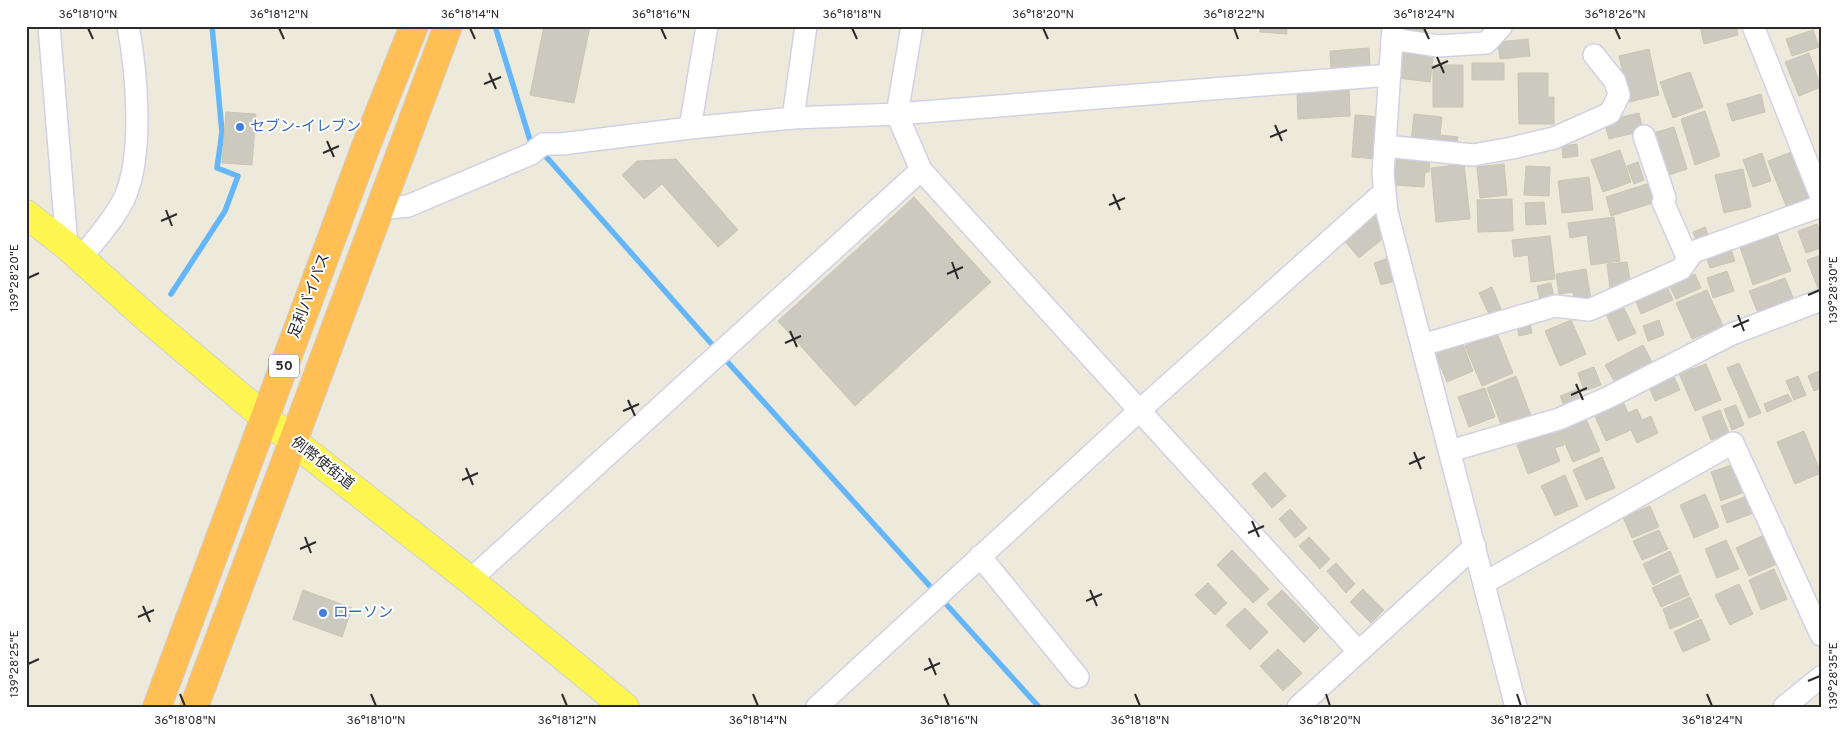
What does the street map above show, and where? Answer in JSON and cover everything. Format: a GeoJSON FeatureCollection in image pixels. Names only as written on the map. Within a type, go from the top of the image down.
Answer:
{"type":"FeatureCollection","features":[{"type":"Feature","properties":{"kind":"highway","name":"足利バイパス"},"geometry":{"type":"LineString","coordinates":[[157,707],[366,146],[414,26]]}},
{"type":"Feature","properties":{"kind":"highway","name":"50"},"geometry":{"type":"LineString","coordinates":[[194,707],[448,26]]}},
{"type":"Feature","properties":{"kind":"main road","name":"例幣使街道"},"geometry":{"type":"LineString","coordinates":[[26,214],[74,252],[145,316],[294,442],[470,580],[625,707]]}},
{"type":"Feature","properties":{"kind":"street"},"geometry":{"type":"LineString","coordinates":[[49,26],[74,252]]}},
{"type":"Feature","properties":{"kind":"street"},"geometry":{"type":"LineString","coordinates":[[74,252],[113,218],[124,200],[130,183],[137,124],[135,73],[128,26]]}},
{"type":"Feature","properties":{"kind":"street"},"geometry":{"type":"LineString","coordinates":[[690,128],[707,26]]}},
{"type":"Feature","properties":{"kind":"street"},"geometry":{"type":"LineString","coordinates":[[793,118],[806,26]]}},
{"type":"Feature","properties":{"kind":"street"},"geometry":{"type":"LineString","coordinates":[[912,26],[897,114],[920,170],[1358,651]]}},
{"type":"Feature","properties":{"kind":"street"},"geometry":{"type":"LineString","coordinates":[[1753,26],[1821,197]]}},
{"type":"Feature","properties":{"kind":"street"},"geometry":{"type":"LineString","coordinates":[[1501,27],[1486,43],[1438,46],[1393,32],[1383,174],[1387,212],[1516,707]]}},
{"type":"Feature","properties":{"kind":"street"},"geometry":{"type":"LineString","coordinates":[[1385,146],[1473,155],[1554,138],[1610,113],[1619,95],[1615,81],[1594,55]]}},
{"type":"Feature","properties":{"kind":"street"},"geometry":{"type":"LineString","coordinates":[[380,209],[408,206],[537,149],[561,144],[690,128],[793,118],[897,114],[1390,75]]}},
{"type":"Feature","properties":{"kind":"street"},"geometry":{"type":"LineString","coordinates":[[1644,136],[1664,198],[1663,202],[1688,259]]}},
{"type":"Feature","properties":{"kind":"street"},"geometry":{"type":"LineString","coordinates":[[470,580],[920,170]]}},
{"type":"Feature","properties":{"kind":"street"},"geometry":{"type":"LineString","coordinates":[[817,707],[938,594],[1384,190]]}},
{"type":"Feature","properties":{"kind":"street"},"geometry":{"type":"LineString","coordinates":[[1422,345],[1555,306],[1589,310],[1681,269],[1693,252],[1821,206]]}},
{"type":"Feature","properties":{"kind":"street"},"geometry":{"type":"LineString","coordinates":[[1450,451],[1559,419],[1607,398],[1732,334],[1821,300]]}},
{"type":"Feature","properties":{"kind":"street"},"geometry":{"type":"LineString","coordinates":[[1484,584],[1733,443],[1821,634]]}},
{"type":"Feature","properties":{"kind":"street"},"geometry":{"type":"LineString","coordinates":[[1298,707],[1475,546]]}},
{"type":"Feature","properties":{"kind":"street"},"geometry":{"type":"LineString","coordinates":[[980,556],[1078,677]]}},
{"type":"Feature","properties":{"kind":"street"},"geometry":{"type":"LineString","coordinates":[[1784,707],[1821,677]]}},
{"type":"Feature","properties":{"kind":"building"},"geometry":{"type":"Polygon","coordinates":[[[544,26],[590,26],[574,103],[530,95],[544,26]]]}},
{"type":"Feature","properties":{"kind":"building"},"geometry":{"type":"Polygon","coordinates":[[[1260,26],[1287,26],[1287,34],[1260,32],[1260,26]]]}},
{"type":"Feature","properties":{"kind":"building"},"geometry":{"type":"Polygon","coordinates":[[[1404,26],[1425,26],[1424,36],[1404,35],[1404,26]]]}},
{"type":"Feature","properties":{"kind":"building"},"geometry":{"type":"Polygon","coordinates":[[[1700,26],[1736,26],[1738,35],[1704,44],[1700,26]]]}},
{"type":"Feature","properties":{"kind":"building"},"geometry":{"type":"Polygon","coordinates":[[[1813,30],[1819,47],[1792,56],[1786,39],[1813,30]]]}},
{"type":"Feature","properties":{"kind":"building"},"geometry":{"type":"Polygon","coordinates":[[[1528,39],[1530,56],[1500,59],[1498,42],[1528,39]]]}},
{"type":"Feature","properties":{"kind":"building"},"geometry":{"type":"Polygon","coordinates":[[[1402,46],[1434,50],[1430,82],[1398,78],[1402,46]]]}},
{"type":"Feature","properties":{"kind":"building"},"geometry":{"type":"Polygon","coordinates":[[[1369,48],[1370,68],[1331,71],[1330,51],[1369,48]]]}},
{"type":"Feature","properties":{"kind":"building"},"geometry":{"type":"Polygon","coordinates":[[[1649,49],[1659,95],[1629,102],[1619,56],[1649,49]]]}},
{"type":"Feature","properties":{"kind":"building"},"geometry":{"type":"Polygon","coordinates":[[[1809,53],[1821,87],[1799,96],[1785,62],[1809,53]]]}},
{"type":"Feature","properties":{"kind":"building"},"geometry":{"type":"Polygon","coordinates":[[[1472,63],[1504,63],[1504,80],[1472,80],[1472,63]]]}},
{"type":"Feature","properties":{"kind":"building"},"geometry":{"type":"Polygon","coordinates":[[[1433,65],[1463,65],[1463,107],[1433,107],[1433,65]]]}},
{"type":"Feature","properties":{"kind":"building"},"geometry":{"type":"Polygon","coordinates":[[[1690,72],[1703,107],[1673,118],[1660,82],[1690,72]]]}},
{"type":"Feature","properties":{"kind":"building"},"geometry":{"type":"Polygon","coordinates":[[[1518,73],[1548,73],[1548,97],[1554,97],[1554,124],[1519,124],[1518,73]]]}},
{"type":"Feature","properties":{"kind":"building"},"geometry":{"type":"Polygon","coordinates":[[[1349,89],[1350,116],[1298,119],[1297,92],[1349,89]]]}},
{"type":"Feature","properties":{"kind":"building"},"geometry":{"type":"Polygon","coordinates":[[[1761,94],[1765,112],[1732,121],[1727,104],[1761,94]]]}},
{"type":"Feature","properties":{"kind":"building"},"geometry":{"type":"Polygon","coordinates":[[[1705,111],[1720,156],[1695,165],[1681,119],[1705,111]]]}},
{"type":"Feature","properties":{"kind":"building","name":"セブン-イレブン"},"geometry":{"type":"Polygon","coordinates":[[[226,112],[256,114],[252,165],[222,163],[226,112]]]}},
{"type":"Feature","properties":{"kind":"building"},"geometry":{"type":"Polygon","coordinates":[[[1639,113],[1643,131],[1609,139],[1604,121],[1639,113]]]}},
{"type":"Feature","properties":{"kind":"building"},"geometry":{"type":"Polygon","coordinates":[[[1414,114],[1442,117],[1440,135],[1458,137],[1456,146],[1411,142],[1414,114]]]}},
{"type":"Feature","properties":{"kind":"building"},"geometry":{"type":"Polygon","coordinates":[[[1355,115],[1382,117],[1379,159],[1352,157],[1355,115]]]}},
{"type":"Feature","properties":{"kind":"building"},"geometry":{"type":"Polygon","coordinates":[[[1674,127],[1687,169],[1663,177],[1650,134],[1674,127]]]}},
{"type":"Feature","properties":{"kind":"building"},"geometry":{"type":"Polygon","coordinates":[[[1577,144],[1578,156],[1563,158],[1562,146],[1577,144]]]}},
{"type":"Feature","properties":{"kind":"building"},"geometry":{"type":"Polygon","coordinates":[[[1799,149],[1818,196],[1787,208],[1768,161],[1799,149]]]}},
{"type":"Feature","properties":{"kind":"building"},"geometry":{"type":"Polygon","coordinates":[[[1620,150],[1631,182],[1603,192],[1591,160],[1620,150]]]}},
{"type":"Feature","properties":{"kind":"building"},"geometry":{"type":"Polygon","coordinates":[[[1397,153],[1430,155],[1429,172],[1425,172],[1424,187],[1394,185],[1397,153]]]}},
{"type":"Feature","properties":{"kind":"building"},"geometry":{"type":"Polygon","coordinates":[[[1762,153],[1771,181],[1753,187],[1743,160],[1762,153]]]}},
{"type":"Feature","properties":{"kind":"building"},"geometry":{"type":"Polygon","coordinates":[[[676,159],[738,230],[718,247],[662,184],[644,199],[622,175],[637,161],[676,159]]]}},
{"type":"Feature","properties":{"kind":"building"},"geometry":{"type":"Polygon","coordinates":[[[1638,162],[1644,180],[1634,184],[1627,166],[1638,162]]]}},
{"type":"Feature","properties":{"kind":"building"},"geometry":{"type":"Polygon","coordinates":[[[1464,164],[1470,219],[1436,222],[1431,168],[1464,164]]]}},
{"type":"Feature","properties":{"kind":"building"},"geometry":{"type":"Polygon","coordinates":[[[1504,164],[1507,195],[1480,198],[1477,167],[1504,164]]]}},
{"type":"Feature","properties":{"kind":"building"},"geometry":{"type":"Polygon","coordinates":[[[1526,166],[1550,167],[1549,196],[1524,195],[1526,166]]]}},
{"type":"Feature","properties":{"kind":"building"},"geometry":{"type":"Polygon","coordinates":[[[1743,169],[1751,207],[1724,213],[1715,175],[1743,169]]]}},
{"type":"Feature","properties":{"kind":"building"},"geometry":{"type":"Polygon","coordinates":[[[1589,177],[1593,210],[1562,213],[1558,181],[1589,177]]]}},
{"type":"Feature","properties":{"kind":"building"},"geometry":{"type":"Polygon","coordinates":[[[1653,182],[1659,201],[1611,216],[1606,197],[1653,182]]]}},
{"type":"Feature","properties":{"kind":"building"},"geometry":{"type":"Polygon","coordinates":[[[914,197],[991,282],[855,406],[778,321],[914,197]]]}},
{"type":"Feature","properties":{"kind":"building"},"geometry":{"type":"Polygon","coordinates":[[[1512,199],[1513,231],[1478,232],[1477,200],[1512,199]]]}},
{"type":"Feature","properties":{"kind":"building"},"geometry":{"type":"Polygon","coordinates":[[[1544,202],[1546,224],[1526,225],[1525,203],[1544,202]]]}},
{"type":"Feature","properties":{"kind":"building"},"geometry":{"type":"Polygon","coordinates":[[[1376,214],[1391,232],[1359,258],[1344,240],[1376,214]]]}},
{"type":"Feature","properties":{"kind":"building"},"geometry":{"type":"Polygon","coordinates":[[[1614,217],[1620,261],[1591,265],[1587,235],[1570,238],[1568,223],[1614,217]]]}},
{"type":"Feature","properties":{"kind":"building"},"geometry":{"type":"Polygon","coordinates":[[[1817,224],[1821,234],[1821,248],[1806,253],[1798,231],[1817,224]]]}},
{"type":"Feature","properties":{"kind":"building"},"geometry":{"type":"Polygon","coordinates":[[[1705,227],[1710,240],[1698,245],[1693,232],[1705,227]]]}},
{"type":"Feature","properties":{"kind":"building"},"geometry":{"type":"Polygon","coordinates":[[[1776,231],[1791,271],[1753,285],[1739,244],[1776,231]]]}},
{"type":"Feature","properties":{"kind":"building"},"geometry":{"type":"Polygon","coordinates":[[[1550,236],[1555,279],[1531,282],[1528,255],[1514,257],[1512,240],[1550,236]]]}},
{"type":"Feature","properties":{"kind":"building"},"geometry":{"type":"Polygon","coordinates":[[[1730,246],[1735,261],[1710,268],[1705,254],[1730,246]]]}},
{"type":"Feature","properties":{"kind":"building"},"geometry":{"type":"Polygon","coordinates":[[[1821,255],[1821,294],[1820,294],[1807,260],[1821,255]]]}},
{"type":"Feature","properties":{"kind":"building"},"geometry":{"type":"Polygon","coordinates":[[[1394,256],[1402,279],[1381,285],[1374,263],[1394,256]]]}},
{"type":"Feature","properties":{"kind":"building"},"geometry":{"type":"Polygon","coordinates":[[[1627,262],[1631,286],[1610,288],[1607,264],[1627,262]]]}},
{"type":"Feature","properties":{"kind":"building"},"geometry":{"type":"Polygon","coordinates":[[[1586,269],[1591,300],[1575,303],[1573,292],[1559,294],[1556,274],[1586,269]]]}},
{"type":"Feature","properties":{"kind":"building"},"geometry":{"type":"Polygon","coordinates":[[[1727,271],[1734,291],[1713,298],[1707,278],[1727,271]]]}},
{"type":"Feature","properties":{"kind":"building"},"geometry":{"type":"Polygon","coordinates":[[[1695,274],[1701,288],[1676,299],[1669,285],[1695,274]]]}},
{"type":"Feature","properties":{"kind":"building"},"geometry":{"type":"Polygon","coordinates":[[[1785,278],[1794,300],[1758,313],[1749,291],[1785,278]]]}},
{"type":"Feature","properties":{"kind":"building"},"geometry":{"type":"Polygon","coordinates":[[[1551,283],[1554,298],[1540,300],[1537,286],[1551,283]]]}},
{"type":"Feature","properties":{"kind":"building"},"geometry":{"type":"Polygon","coordinates":[[[1666,284],[1673,300],[1641,314],[1634,297],[1666,284]]]}},
{"type":"Feature","properties":{"kind":"building"},"geometry":{"type":"Polygon","coordinates":[[[1492,287],[1501,309],[1489,314],[1479,293],[1492,287]]]}},
{"type":"Feature","properties":{"kind":"building"},"geometry":{"type":"Polygon","coordinates":[[[1707,290],[1723,326],[1692,339],[1676,303],[1707,290]]]}},
{"type":"Feature","properties":{"kind":"building"},"geometry":{"type":"Polygon","coordinates":[[[1624,308],[1636,333],[1618,341],[1607,316],[1624,308]]]}},
{"type":"Feature","properties":{"kind":"building"},"geometry":{"type":"Polygon","coordinates":[[[1571,320],[1586,354],[1560,366],[1545,331],[1571,320]]]}},
{"type":"Feature","properties":{"kind":"building"},"geometry":{"type":"Polygon","coordinates":[[[1659,320],[1664,335],[1648,341],[1643,326],[1659,320]]]}},
{"type":"Feature","properties":{"kind":"building"},"geometry":{"type":"Polygon","coordinates":[[[1530,322],[1532,333],[1519,336],[1517,325],[1530,322]]]}},
{"type":"Feature","properties":{"kind":"building"},"geometry":{"type":"Polygon","coordinates":[[[1497,333],[1513,373],[1482,386],[1465,346],[1497,333]]]}},
{"type":"Feature","properties":{"kind":"building"},"geometry":{"type":"Polygon","coordinates":[[[1462,342],[1473,371],[1447,382],[1435,353],[1462,342]]]}},
{"type":"Feature","properties":{"kind":"building"},"geometry":{"type":"Polygon","coordinates":[[[1643,345],[1653,364],[1616,384],[1605,365],[1643,345]]]}},
{"type":"Feature","properties":{"kind":"building"},"geometry":{"type":"Polygon","coordinates":[[[1739,363],[1761,413],[1749,418],[1727,368],[1739,363]]]}},
{"type":"Feature","properties":{"kind":"building"},"geometry":{"type":"Polygon","coordinates":[[[1706,364],[1721,400],[1695,411],[1678,371],[1691,365],[1692,369],[1706,364]]]}},
{"type":"Feature","properties":{"kind":"building"},"geometry":{"type":"Polygon","coordinates":[[[1594,367],[1601,385],[1584,391],[1578,373],[1594,367]]]}},
{"type":"Feature","properties":{"kind":"building"},"geometry":{"type":"Polygon","coordinates":[[[1821,370],[1821,388],[1814,391],[1808,376],[1821,370]]]}},
{"type":"Feature","properties":{"kind":"building"},"geometry":{"type":"Polygon","coordinates":[[[1672,372],[1680,390],[1655,401],[1647,382],[1672,372]]]}},
{"type":"Feature","properties":{"kind":"building"},"geometry":{"type":"Polygon","coordinates":[[[1516,376],[1531,416],[1502,427],[1487,388],[1516,376]]]}},
{"type":"Feature","properties":{"kind":"building"},"geometry":{"type":"Polygon","coordinates":[[[1798,376],[1806,395],[1794,400],[1786,381],[1798,376]]]}},
{"type":"Feature","properties":{"kind":"building"},"geometry":{"type":"Polygon","coordinates":[[[1485,388],[1495,417],[1469,427],[1458,397],[1485,388]]]}},
{"type":"Feature","properties":{"kind":"building"},"geometry":{"type":"Polygon","coordinates":[[[1576,390],[1580,402],[1565,408],[1560,396],[1576,390]]]}},
{"type":"Feature","properties":{"kind":"building"},"geometry":{"type":"Polygon","coordinates":[[[1788,394],[1792,401],[1767,412],[1764,404],[1788,394]]]}},
{"type":"Feature","properties":{"kind":"building"},"geometry":{"type":"Polygon","coordinates":[[[1621,397],[1628,413],[1637,409],[1642,420],[1651,416],[1658,433],[1637,443],[1631,430],[1606,441],[1592,410],[1621,397]]]}},
{"type":"Feature","properties":{"kind":"building"},"geometry":{"type":"Polygon","coordinates":[[[1736,405],[1744,425],[1732,430],[1724,409],[1736,405]]]}},
{"type":"Feature","properties":{"kind":"building"},"geometry":{"type":"Polygon","coordinates":[[[1720,410],[1729,433],[1711,440],[1702,417],[1720,410]]]}},
{"type":"Feature","properties":{"kind":"building"},"geometry":{"type":"Polygon","coordinates":[[[1586,419],[1600,451],[1573,462],[1559,430],[1586,419]]]}},
{"type":"Feature","properties":{"kind":"building"},"geometry":{"type":"Polygon","coordinates":[[[1558,430],[1564,445],[1555,448],[1560,461],[1528,474],[1517,445],[1558,430]]]}},
{"type":"Feature","properties":{"kind":"building"},"geometry":{"type":"Polygon","coordinates":[[[1804,431],[1821,473],[1795,484],[1777,442],[1804,431]]]}},
{"type":"Feature","properties":{"kind":"building"},"geometry":{"type":"Polygon","coordinates":[[[1602,457],[1615,488],[1586,500],[1573,470],[1602,457]]]}},
{"type":"Feature","properties":{"kind":"building"},"geometry":{"type":"Polygon","coordinates":[[[1737,463],[1747,491],[1721,501],[1711,472],[1737,463]]]}},
{"type":"Feature","properties":{"kind":"building"},"geometry":{"type":"Polygon","coordinates":[[[1265,472],[1286,496],[1272,508],[1252,484],[1265,472]]]}},
{"type":"Feature","properties":{"kind":"building"},"geometry":{"type":"Polygon","coordinates":[[[1565,475],[1578,506],[1555,516],[1541,486],[1565,475]]]}},
{"type":"Feature","properties":{"kind":"building"},"geometry":{"type":"Polygon","coordinates":[[[1705,494],[1719,527],[1694,538],[1680,505],[1705,494]]]}},
{"type":"Feature","properties":{"kind":"building"},"geometry":{"type":"Polygon","coordinates":[[[1752,494],[1759,511],[1727,523],[1721,506],[1752,494]]]}},
{"type":"Feature","properties":{"kind":"building"},"geometry":{"type":"Polygon","coordinates":[[[1650,506],[1659,527],[1632,538],[1623,517],[1650,506]]]}},
{"type":"Feature","properties":{"kind":"building"},"geometry":{"type":"Polygon","coordinates":[[[1290,509],[1307,528],[1295,538],[1279,519],[1290,509]]]}},
{"type":"Feature","properties":{"kind":"building"},"geometry":{"type":"Polygon","coordinates":[[[1659,530],[1668,549],[1642,560],[1633,541],[1659,530]]]}},
{"type":"Feature","properties":{"kind":"building"},"geometry":{"type":"Polygon","coordinates":[[[1764,535],[1777,564],[1749,576],[1736,548],[1764,535]]]}},
{"type":"Feature","properties":{"kind":"building"},"geometry":{"type":"Polygon","coordinates":[[[1309,537],[1330,559],[1320,569],[1299,546],[1309,537]]]}},
{"type":"Feature","properties":{"kind":"building"},"geometry":{"type":"Polygon","coordinates":[[[1726,540],[1739,569],[1717,578],[1705,549],[1726,540]]]}},
{"type":"Feature","properties":{"kind":"building"},"geometry":{"type":"Polygon","coordinates":[[[1232,550],[1269,589],[1253,603],[1217,565],[1232,550]]]}},
{"type":"Feature","properties":{"kind":"building"},"geometry":{"type":"Polygon","coordinates":[[[1670,551],[1679,572],[1653,585],[1643,564],[1670,551]]]}},
{"type":"Feature","properties":{"kind":"building"},"geometry":{"type":"Polygon","coordinates":[[[1336,563],[1355,584],[1346,593],[1327,571],[1336,563]]]}},
{"type":"Feature","properties":{"kind":"building"},"geometry":{"type":"Polygon","coordinates":[[[1774,569],[1787,599],[1761,610],[1749,580],[1774,569]]]}},
{"type":"Feature","properties":{"kind":"building"},"geometry":{"type":"Polygon","coordinates":[[[1680,575],[1689,595],[1661,607],[1652,588],[1680,575]]]}},
{"type":"Feature","properties":{"kind":"building"},"geometry":{"type":"Polygon","coordinates":[[[1208,583],[1227,603],[1215,615],[1195,595],[1208,583]]]}},
{"type":"Feature","properties":{"kind":"building"},"geometry":{"type":"Polygon","coordinates":[[[1739,584],[1753,614],[1730,625],[1715,595],[1739,584]]]}},
{"type":"Feature","properties":{"kind":"building"},"geometry":{"type":"Polygon","coordinates":[[[1363,589],[1384,610],[1371,623],[1350,602],[1363,589]]]}},
{"type":"Feature","properties":{"kind":"building","name":"ローソン"},"geometry":{"type":"Polygon","coordinates":[[[303,590],[352,608],[342,637],[293,619],[303,590]]]}},
{"type":"Feature","properties":{"kind":"building"},"geometry":{"type":"Polygon","coordinates":[[[1282,590],[1319,628],[1304,643],[1267,604],[1282,590]]]}},
{"type":"Feature","properties":{"kind":"building"},"geometry":{"type":"Polygon","coordinates":[[[1690,597],[1699,617],[1670,629],[1663,609],[1690,597]]]}},
{"type":"Feature","properties":{"kind":"building"},"geometry":{"type":"Polygon","coordinates":[[[1245,608],[1268,632],[1250,650],[1226,625],[1245,608]]]}},
{"type":"Feature","properties":{"kind":"building"},"geometry":{"type":"Polygon","coordinates":[[[1701,619],[1710,640],[1683,652],[1674,632],[1701,619]]]}},
{"type":"Feature","properties":{"kind":"building"},"geometry":{"type":"Polygon","coordinates":[[[1278,649],[1302,673],[1283,691],[1260,666],[1278,649]]]}},
{"type":"Feature","properties":{"kind":"waterway"},"geometry":{"type":"LineString","coordinates":[[171,294],[225,211],[238,176],[217,168],[222,132],[212,26]]}},
{"type":"Feature","properties":{"kind":"waterway"},"geometry":{"type":"LineString","coordinates":[[495,26],[530,140],[717,350]]}},
{"type":"Feature","properties":{"kind":"waterway"},"geometry":{"type":"LineString","coordinates":[[723,357],[1039,707]]}},
{"type":"Feature","properties":{"kind":"place","name":"セブン-イレブン"},"geometry":{"type":"Point","coordinates":[240,127]}},
{"type":"Feature","properties":{"kind":"place","name":"ローソン"},"geometry":{"type":"Point","coordinates":[323,613]}}]}
